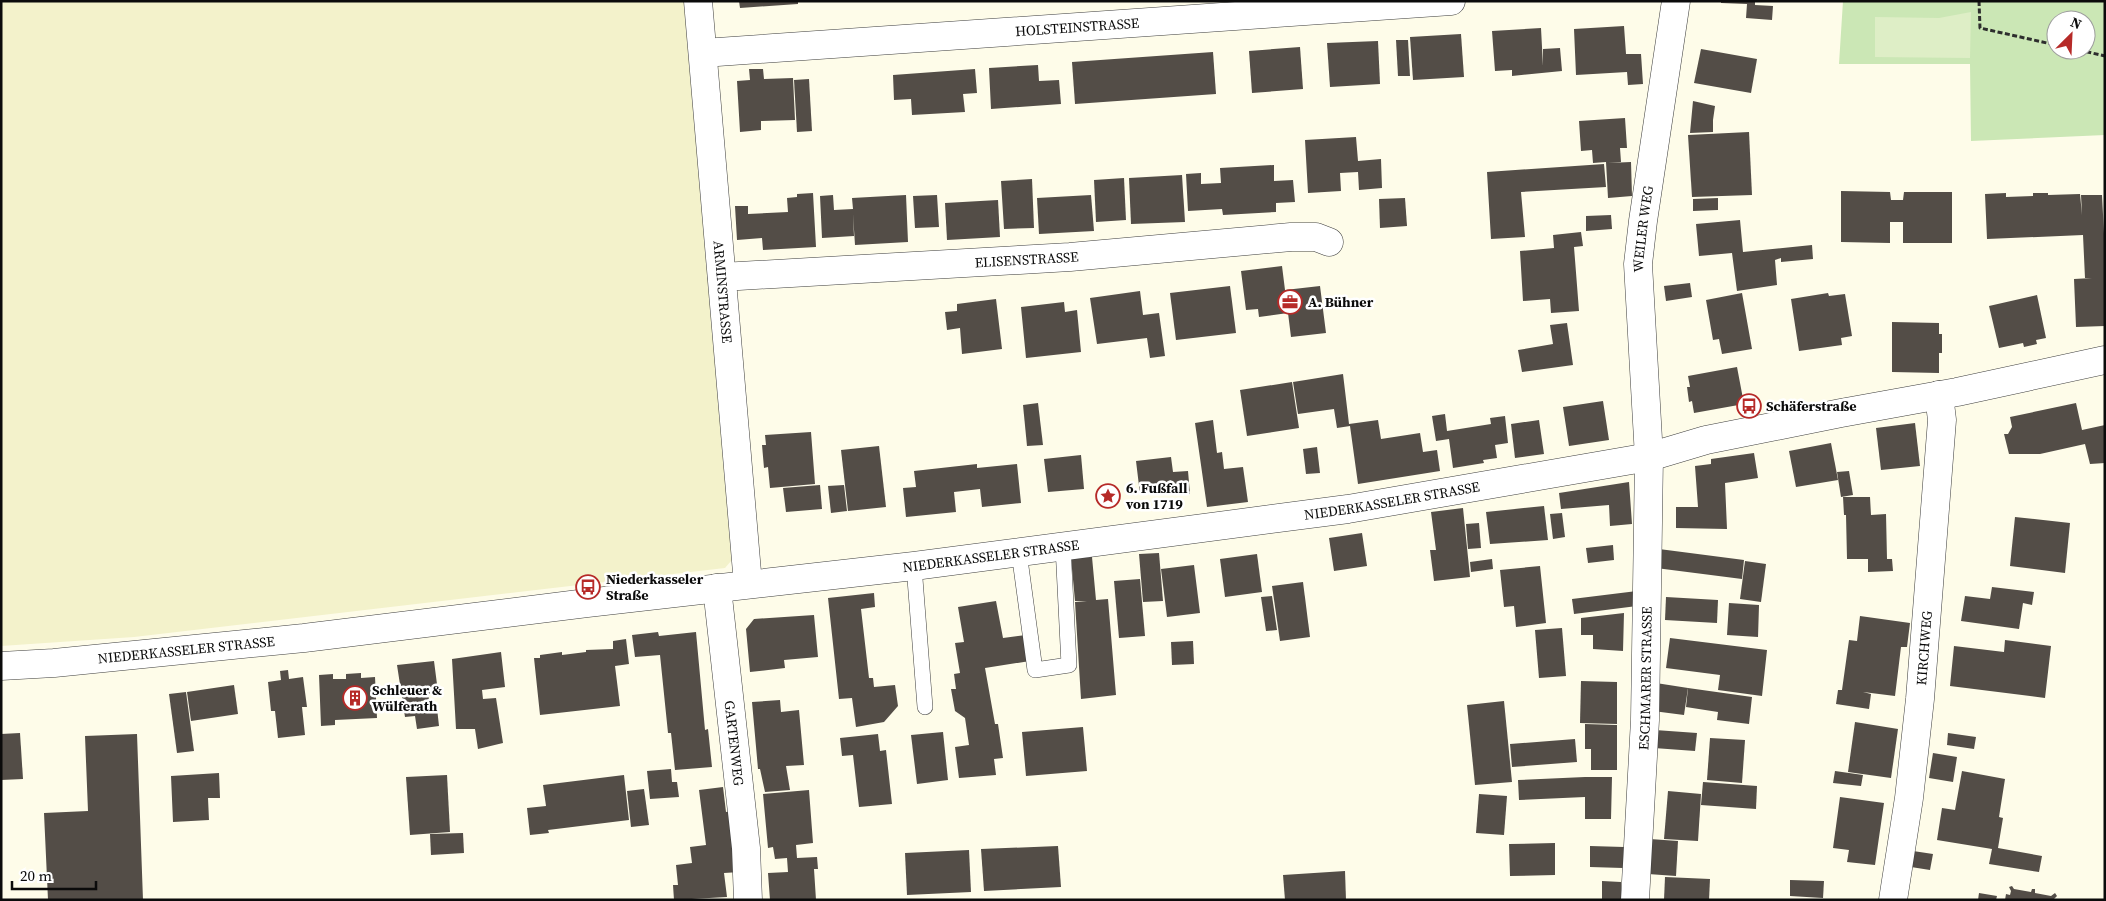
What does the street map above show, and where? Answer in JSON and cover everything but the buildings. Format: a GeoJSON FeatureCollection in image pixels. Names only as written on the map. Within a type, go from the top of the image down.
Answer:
{"type":"FeatureCollection","features":[{"type":"Feature","properties":{"kind":"street","name":"ARMINSTRASSE"},"geometry":{"type":"LineString","coordinates":[[698,1],[748,584]]}},
{"type":"Feature","properties":{"kind":"street","name":"HOLSTEINSTRASSE"},"geometry":{"type":"LineString","coordinates":[[703,53],[1451,1]]}},
{"type":"Feature","properties":{"kind":"street","name":"WEILER WEG"},"geometry":{"type":"LineString","coordinates":[[1649,457],[1638,264],[1676,1]]}},
{"type":"Feature","properties":{"kind":"street","name":"ELISENSTRASSE"},"geometry":{"type":"LineString","coordinates":[[722,277],[1070,257],[1291,237],[1316,237],[1329,242]]}},
{"type":"Feature","properties":{"kind":"street"},"geometry":{"type":"LineString","coordinates":[[1649,457],[1706,440],[1841,412],[1939,395],[2105,360]]}},
{"type":"Feature","properties":{"kind":"street","name":"KIRCHWEG"},"geometry":{"type":"LineString","coordinates":[[1893,900],[1909,798],[1921,689],[1942,420],[1939,395]]}},
{"type":"Feature","properties":{"kind":"street","name":"NIEDERKASSELER STRASSE"},"geometry":{"type":"LineString","coordinates":[[1,666],[54,663],[304,638],[748,584],[914,566],[1348,510],[1649,457]]}},
{"type":"Feature","properties":{"kind":"street","name":"ESCHMARER STRASSE"},"geometry":{"type":"LineString","coordinates":[[1635,900],[1645,720],[1649,457]]}},
{"type":"Feature","properties":{"kind":"street","name":"GARTENWEG"},"geometry":{"type":"LineString","coordinates":[[717,588],[746,848],[748,900]]}},
{"type":"Feature","properties":{"kind":"lane"},"geometry":{"type":"LineString","coordinates":[[1019,552],[1035,670],[1043,669],[1069,665],[1064,546]]}},
{"type":"Feature","properties":{"kind":"lane"},"geometry":{"type":"LineString","coordinates":[[914,566],[925,708]]}},
{"type":"Feature","properties":{"kind":"path"},"geometry":{"type":"LineString","coordinates":[[1979,1],[1980,28],[2046,43]]}},
{"type":"Feature","properties":{"kind":"green space"},"geometry":{"type":"Polygon","coordinates":[[[1,1],[689,1],[737,554],[725,568],[134,637],[1,646],[1,1]]]}},
{"type":"Feature","properties":{"kind":"green space"},"geometry":{"type":"Polygon","coordinates":[[[1843,1],[2105,1],[2105,135],[1971,141],[1970,64],[1839,64],[1843,1]]]}},
{"type":"Feature","properties":{"kind":"green space"},"geometry":{"type":"Polygon","coordinates":[[[1971,12],[1970,58],[1875,57],[1875,17],[1939,18],[1971,12]]]}},
{"type":"Feature","properties":{"kind":"place","name":"A. Bühner"},"geometry":{"type":"Point","coordinates":[1290,302]}},
{"type":"Feature","properties":{"kind":"place","name":"Schäferstraße"},"geometry":{"type":"Point","coordinates":[1749,406]}},
{"type":"Feature","properties":{"kind":"place","name":"6. Fußfall von 1719"},"geometry":{"type":"Point","coordinates":[1108,496]}},
{"type":"Feature","properties":{"kind":"place","name":"Niederkasseler Straße"},"geometry":{"type":"Point","coordinates":[588,587]}},
{"type":"Feature","properties":{"kind":"place","name":"Schleuer & Wülferath"},"geometry":{"type":"Point","coordinates":[355,698]}}]}
